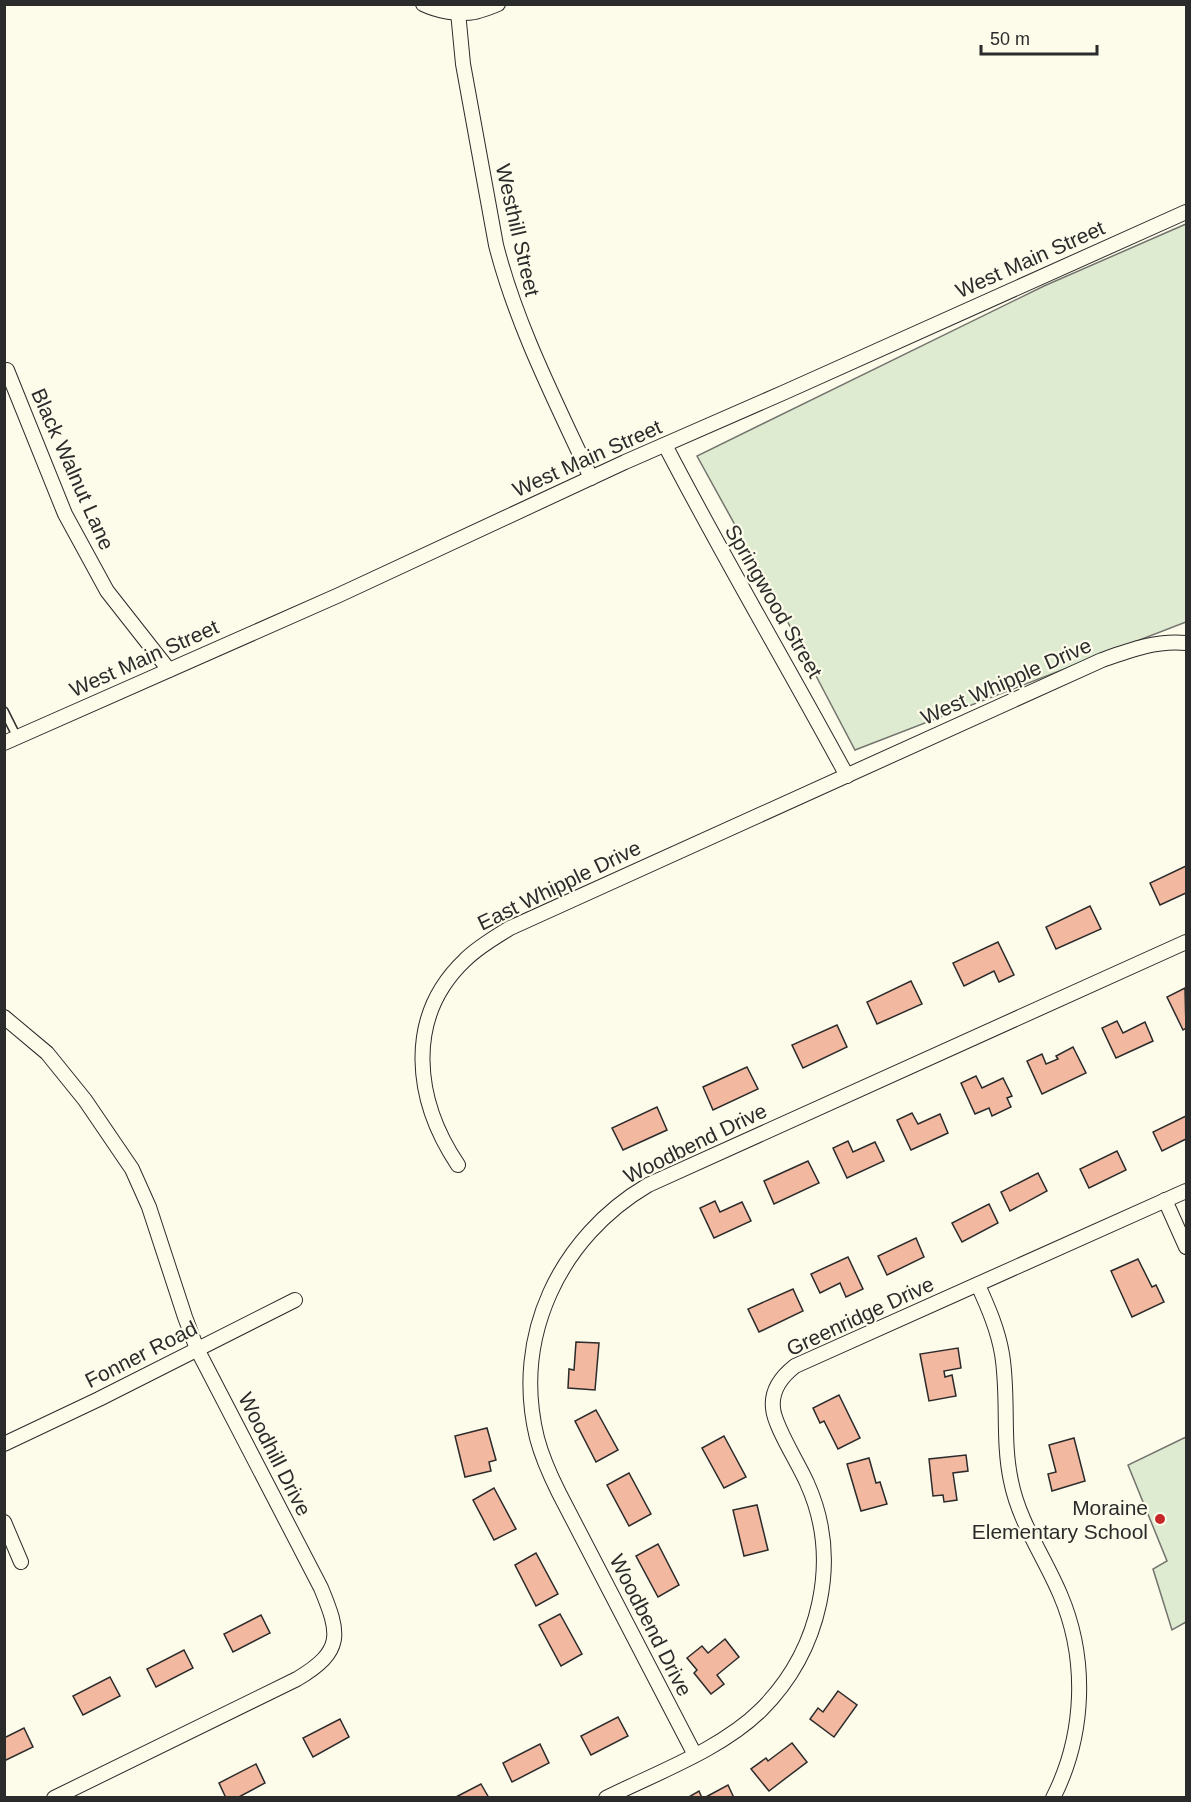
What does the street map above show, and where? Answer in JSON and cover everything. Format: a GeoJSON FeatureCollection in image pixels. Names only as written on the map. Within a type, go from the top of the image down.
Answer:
{"type":"FeatureCollection","features":[{"type":"Feature","properties":{"kind":"street"},"geometry":{"type":"LineString","coordinates":[[423,4],[429,8],[458,12],[474,12],[498,4]]}},
{"type":"Feature","properties":{"kind":"street","name":"Westhill Street"},"geometry":{"type":"LineString","coordinates":[[458,12],[463,64],[503,273],[523,328],[591,478]]}},
{"type":"Feature","properties":{"kind":"street","name":"West Main Street"},"geometry":{"type":"LineString","coordinates":[[11,740],[339,595],[591,478],[1186,212]]}},
{"type":"Feature","properties":{"kind":"street","name":"Black Walnut Lane"},"geometry":{"type":"LineString","coordinates":[[7,370],[65,514],[106,591],[169,670]]}},
{"type":"Feature","properties":{"kind":"street","name":"Springwood Street"},"geometry":{"type":"LineString","coordinates":[[665,446],[717,546],[783,658],[847,776]]}},
{"type":"Feature","properties":{"kind":"street","name":"West Whipple Drive"},"geometry":{"type":"LineString","coordinates":[[847,776],[1102,660],[1149,645],[1171,642],[1186,643]]}},
{"type":"Feature","properties":{"kind":"street","name":"East Whipple Drive"},"geometry":{"type":"LineString","coordinates":[[458,1165],[445,1145],[432,1117],[424,1087],[422,1061],[424,1035],[432,1010],[447,982],[463,961],[484,944],[510,928],[847,776]]}},
{"type":"Feature","properties":{"kind":"street","name":"Woodbend Drive"},"geometry":{"type":"LineString","coordinates":[[695,1755],[559,1493],[545,1463],[539,1443],[534,1423],[531,1381],[535,1340],[543,1308],[566,1264],[588,1233],[602,1219],[648,1185],[1186,942]]}},
{"type":"Feature","properties":{"kind":"street","name":"Woodhill Drive"},"geometry":{"type":"LineString","coordinates":[[4,1017],[47,1053],[85,1100],[132,1169],[149,1207],[197,1349],[321,1588],[333,1615],[335,1627],[333,1641],[322,1662],[297,1679],[54,1797]]}},
{"type":"Feature","properties":{"kind":"street","name":"Greenridge Drive"},"geometry":{"type":"LineString","coordinates":[[606,1797],[695,1755],[740,1728],[760,1711],[791,1674],[813,1629],[820,1604],[824,1565],[820,1523],[808,1484],[774,1416],[773,1399],[778,1383],[785,1374],[795,1366],[1186,1191]]}},
{"type":"Feature","properties":{"kind":"street"},"geometry":{"type":"LineString","coordinates":[[1165,1200],[1186,1247]]}},
{"type":"Feature","properties":{"kind":"street"},"geometry":{"type":"LineString","coordinates":[[978,1285],[993,1320],[1002,1354],[1008,1463],[1014,1496],[1024,1522],[1060,1594],[1071,1627],[1078,1662],[1080,1692],[1078,1718],[1063,1777],[1053,1797]]}},
{"type":"Feature","properties":{"kind":"street","name":"Fonner Road"},"geometry":{"type":"LineString","coordinates":[[4,1444],[295,1300]]}},
{"type":"Feature","properties":{"kind":"street"},"geometry":{"type":"LineString","coordinates":[[4,1522],[21,1562]]}},
{"type":"Feature","properties":{"kind":"lane"},"geometry":{"type":"LineString","coordinates":[[4,711],[11,740]]}},
{"type":"Feature","properties":{"kind":"green space"},"geometry":{"type":"Polygon","coordinates":[[[1186,224],[1186,622],[855,750],[697,456],[1044,286],[1186,224]]]}},
{"type":"Feature","properties":{"kind":"green space","name":"Moraine Elementary School"},"geometry":{"type":"Polygon","coordinates":[[[1186,1437],[1186,1622],[1172,1630],[1153,1569],[1167,1561],[1128,1465],[1186,1437]]]}},
{"type":"Feature","properties":{"kind":"building"},"geometry":{"type":"Polygon","coordinates":[[[1186,866],[1186,893],[1160,905],[1150,883],[1186,866]]]}},
{"type":"Feature","properties":{"kind":"building"},"geometry":{"type":"Polygon","coordinates":[[[1090,906],[1101,929],[1056,949],[1046,927],[1090,906]]]}},
{"type":"Feature","properties":{"kind":"building"},"geometry":{"type":"Polygon","coordinates":[[[998,942],[1014,975],[999,982],[994,971],[964,986],[953,963],[998,942]]]}},
{"type":"Feature","properties":{"kind":"building"},"geometry":{"type":"Polygon","coordinates":[[[911,981],[922,1004],[877,1024],[867,1002],[911,981]]]}},
{"type":"Feature","properties":{"kind":"building"},"geometry":{"type":"Polygon","coordinates":[[[1185,988],[1186,1028],[1183,1030],[1167,997],[1185,988]]]}},
{"type":"Feature","properties":{"kind":"building"},"geometry":{"type":"Polygon","coordinates":[[[1117,1021],[1123,1033],[1145,1022],[1153,1041],[1116,1058],[1102,1028],[1117,1021]]]}},
{"type":"Feature","properties":{"kind":"building"},"geometry":{"type":"Polygon","coordinates":[[[837,1025],[847,1047],[803,1068],[792,1045],[837,1025]]]}},
{"type":"Feature","properties":{"kind":"building"},"geometry":{"type":"Polygon","coordinates":[[[1073,1047],[1086,1073],[1042,1094],[1027,1061],[1042,1054],[1046,1064],[1058,1059],[1056,1056],[1073,1047]]]}},
{"type":"Feature","properties":{"kind":"building"},"geometry":{"type":"Polygon","coordinates":[[[747,1067],[758,1089],[713,1110],[703,1087],[747,1067]]]}},
{"type":"Feature","properties":{"kind":"building"},"geometry":{"type":"Polygon","coordinates":[[[976,1076],[982,1088],[1003,1078],[1012,1096],[1007,1098],[1011,1107],[992,1116],[989,1108],[975,1114],[961,1083],[976,1076]]]}},
{"type":"Feature","properties":{"kind":"building"},"geometry":{"type":"Polygon","coordinates":[[[657,1107],[667,1130],[623,1150],[612,1128],[657,1107]]]}},
{"type":"Feature","properties":{"kind":"building"},"geometry":{"type":"Polygon","coordinates":[[[912,1113],[918,1124],[940,1114],[948,1133],[911,1150],[897,1120],[912,1113]]]}},
{"type":"Feature","properties":{"kind":"building"},"geometry":{"type":"Polygon","coordinates":[[[1186,1116],[1186,1139],[1162,1151],[1153,1132],[1186,1116]]]}},
{"type":"Feature","properties":{"kind":"building"},"geometry":{"type":"Polygon","coordinates":[[[848,1141],[853,1152],[875,1142],[884,1161],[847,1178],[833,1148],[848,1141]]]}},
{"type":"Feature","properties":{"kind":"building"},"geometry":{"type":"Polygon","coordinates":[[[1117,1151],[1126,1170],[1089,1188],[1080,1169],[1117,1151]]]}},
{"type":"Feature","properties":{"kind":"building"},"geometry":{"type":"Polygon","coordinates":[[[808,1161],[819,1183],[774,1204],[764,1181],[808,1161]]]}},
{"type":"Feature","properties":{"kind":"building"},"geometry":{"type":"Polygon","coordinates":[[[1038,1173],[1047,1191],[1010,1211],[1001,1192],[1038,1173]]]}},
{"type":"Feature","properties":{"kind":"building"},"geometry":{"type":"Polygon","coordinates":[[[715,1201],[720,1212],[742,1202],[751,1221],[714,1238],[700,1208],[715,1201]]]}},
{"type":"Feature","properties":{"kind":"building"},"geometry":{"type":"Polygon","coordinates":[[[989,1204],[998,1223],[962,1242],[952,1223],[989,1204]]]}},
{"type":"Feature","properties":{"kind":"building"},"geometry":{"type":"Polygon","coordinates":[[[916,1238],[924,1257],[887,1275],[878,1256],[916,1238]]]}},
{"type":"Feature","properties":{"kind":"building"},"geometry":{"type":"Polygon","coordinates":[[[848,1257],[863,1289],[846,1297],[840,1283],[820,1293],[811,1274],[848,1257]]]}},
{"type":"Feature","properties":{"kind":"building"},"geometry":{"type":"Polygon","coordinates":[[[1138,1259],[1152,1287],[1156,1285],[1164,1302],[1132,1317],[1111,1271],[1138,1259]]]}},
{"type":"Feature","properties":{"kind":"building"},"geometry":{"type":"Polygon","coordinates":[[[793,1289],[803,1311],[759,1332],[748,1309],[793,1289]]]}},
{"type":"Feature","properties":{"kind":"building"},"geometry":{"type":"Polygon","coordinates":[[[576,1342],[599,1343],[595,1390],[568,1388],[569,1369],[574,1370],[576,1342]]]}},
{"type":"Feature","properties":{"kind":"building"},"geometry":{"type":"Polygon","coordinates":[[[958,1348],[961,1368],[944,1371],[945,1377],[952,1375],[956,1396],[929,1401],[920,1354],[958,1348]]]}},
{"type":"Feature","properties":{"kind":"building"},"geometry":{"type":"Polygon","coordinates":[[[839,1395],[860,1438],[838,1449],[824,1421],[820,1423],[813,1408],[839,1395]]]}},
{"type":"Feature","properties":{"kind":"building"},"geometry":{"type":"Polygon","coordinates":[[[596,1410],[618,1450],[596,1462],[575,1421],[596,1410]]]}},
{"type":"Feature","properties":{"kind":"building"},"geometry":{"type":"Polygon","coordinates":[[[487,1428],[496,1460],[489,1462],[491,1471],[465,1477],[455,1436],[487,1428]]]}},
{"type":"Feature","properties":{"kind":"building"},"geometry":{"type":"Polygon","coordinates":[[[724,1436],[746,1477],[724,1488],[702,1448],[724,1436]]]}},
{"type":"Feature","properties":{"kind":"building"},"geometry":{"type":"Polygon","coordinates":[[[1074,1438],[1085,1481],[1052,1491],[1048,1474],[1056,1472],[1049,1445],[1074,1438]]]}},
{"type":"Feature","properties":{"kind":"building"},"geometry":{"type":"Polygon","coordinates":[[[966,1455],[968,1471],[953,1473],[957,1500],[944,1502],[943,1495],[933,1496],[929,1459],[966,1455]]]}},
{"type":"Feature","properties":{"kind":"building"},"geometry":{"type":"Polygon","coordinates":[[[869,1458],[876,1483],[880,1482],[887,1504],[861,1511],[847,1464],[869,1458]]]}},
{"type":"Feature","properties":{"kind":"building"},"geometry":{"type":"Polygon","coordinates":[[[629,1473],[651,1514],[629,1526],[607,1485],[629,1473]]]}},
{"type":"Feature","properties":{"kind":"building"},"geometry":{"type":"Polygon","coordinates":[[[494,1488],[516,1529],[494,1540],[473,1500],[494,1488]]]}},
{"type":"Feature","properties":{"kind":"building"},"geometry":{"type":"Polygon","coordinates":[[[757,1505],[768,1550],[744,1556],[733,1510],[757,1505]]]}},
{"type":"Feature","properties":{"kind":"building"},"geometry":{"type":"Polygon","coordinates":[[[658,1544],[679,1585],[658,1597],[636,1556],[658,1544]]]}},
{"type":"Feature","properties":{"kind":"building"},"geometry":{"type":"Polygon","coordinates":[[[536,1553],[558,1594],[536,1606],[515,1565],[536,1553]]]}},
{"type":"Feature","properties":{"kind":"building"},"geometry":{"type":"Polygon","coordinates":[[[560,1614],[582,1654],[561,1666],[539,1625],[560,1614]]]}},
{"type":"Feature","properties":{"kind":"building"},"geometry":{"type":"Polygon","coordinates":[[[261,1615],[270,1633],[233,1652],[224,1634],[261,1615]]]}},
{"type":"Feature","properties":{"kind":"building"},"geometry":{"type":"Polygon","coordinates":[[[725,1639],[739,1657],[717,1675],[724,1684],[711,1694],[694,1673],[697,1670],[687,1658],[702,1646],[708,1653],[725,1639]]]}},
{"type":"Feature","properties":{"kind":"building"},"geometry":{"type":"Polygon","coordinates":[[[184,1650],[193,1668],[156,1687],[147,1669],[184,1650]]]}},
{"type":"Feature","properties":{"kind":"building"},"geometry":{"type":"Polygon","coordinates":[[[110,1677],[120,1696],[83,1715],[73,1696],[110,1677]]]}},
{"type":"Feature","properties":{"kind":"building"},"geometry":{"type":"Polygon","coordinates":[[[838,1691],[857,1705],[834,1737],[810,1719],[818,1708],[823,1712],[838,1691]]]}},
{"type":"Feature","properties":{"kind":"building"},"geometry":{"type":"Polygon","coordinates":[[[618,1717],[628,1736],[591,1755],[581,1736],[618,1717]]]}},
{"type":"Feature","properties":{"kind":"building"},"geometry":{"type":"Polygon","coordinates":[[[340,1719],[349,1737],[313,1757],[303,1738],[340,1719]]]}},
{"type":"Feature","properties":{"kind":"building"},"geometry":{"type":"Polygon","coordinates":[[[24,1728],[33,1747],[4,1761],[4,1738],[24,1728]]]}},
{"type":"Feature","properties":{"kind":"building"},"geometry":{"type":"Polygon","coordinates":[[[792,1743],[807,1762],[769,1791],[751,1769],[766,1758],[768,1761],[792,1743]]]}},
{"type":"Feature","properties":{"kind":"building"},"geometry":{"type":"Polygon","coordinates":[[[540,1744],[549,1763],[512,1782],[503,1763],[540,1744]]]}},
{"type":"Feature","properties":{"kind":"building"},"geometry":{"type":"Polygon","coordinates":[[[256,1764],[265,1783],[237,1798],[226,1798],[219,1783],[256,1764]]]}},
{"type":"Feature","properties":{"kind":"building"},"geometry":{"type":"Polygon","coordinates":[[[481,1784],[489,1798],[454,1798],[481,1784]]]}},
{"type":"Feature","properties":{"kind":"building"},"geometry":{"type":"Polygon","coordinates":[[[728,1785],[734,1798],[704,1798],[728,1785]]]}},
{"type":"Feature","properties":{"kind":"building"},"geometry":{"type":"Polygon","coordinates":[[[699,1791],[702,1798],[687,1798],[699,1791]]]}},
{"type":"Feature","properties":{"kind":"place","name":"Moraine Elementary School"},"geometry":{"type":"Point","coordinates":[1160,1519]}}]}
